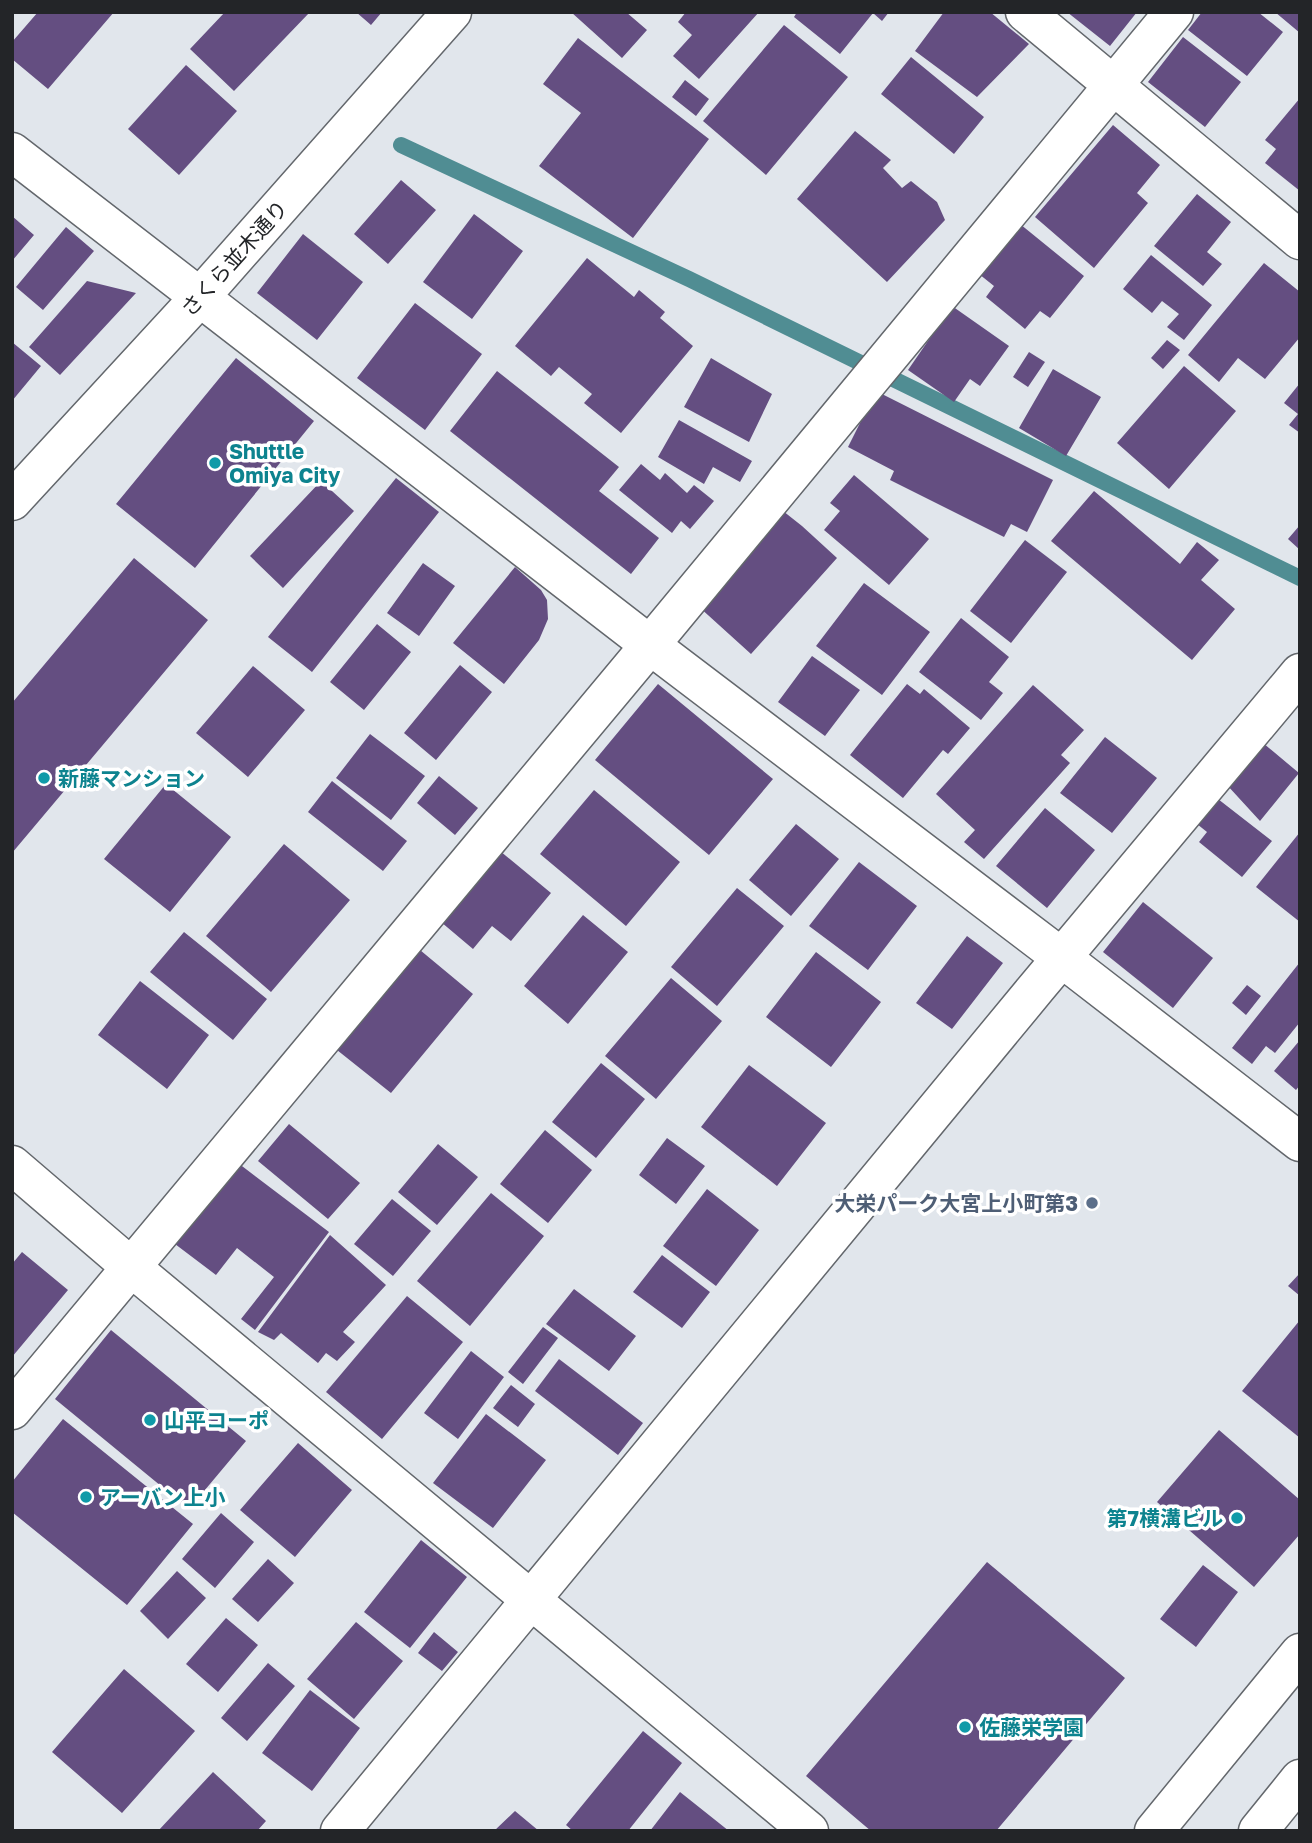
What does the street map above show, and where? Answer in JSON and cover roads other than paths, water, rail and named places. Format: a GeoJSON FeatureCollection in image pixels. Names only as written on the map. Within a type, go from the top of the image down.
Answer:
{"type":"FeatureCollection","features":[{"type":"Feature","properties":{"kind":"street","name":"さくら並木通り"},"geometry":{"type":"LineString","coordinates":[[12,501],[200,297],[452,12]]}},
{"type":"Feature","properties":{"kind":"street"},"geometry":{"type":"LineString","coordinates":[[1026,12],[1300,240]]}},
{"type":"Feature","properties":{"kind":"street"},"geometry":{"type":"LineString","coordinates":[[12,1410],[1174,12]]}},
{"type":"Feature","properties":{"kind":"street"},"geometry":{"type":"LineString","coordinates":[[12,152],[1300,1142]]}},
{"type":"Feature","properties":{"kind":"street"},"geometry":{"type":"LineString","coordinates":[[340,1831],[1300,673]]}},
{"type":"Feature","properties":{"kind":"street"},"geometry":{"type":"LineString","coordinates":[[12,1165],[808,1831]]}},
{"type":"Feature","properties":{"kind":"street"},"geometry":{"type":"LineString","coordinates":[[1154,1831],[1300,1653]]}},
{"type":"Feature","properties":{"kind":"street"},"geometry":{"type":"LineString","coordinates":[[1258,1831],[1300,1779]]}},
{"type":"Feature","properties":{"kind":"waterway"},"geometry":{"type":"LineString","coordinates":[[401,145],[689,279],[1300,578]]}},
{"type":"Feature","properties":{"kind":"place","name":"Shuttle Omiya City"},"geometry":{"type":"Point","coordinates":[215,463]}},
{"type":"Feature","properties":{"kind":"place","name":"新藤マンション"},"geometry":{"type":"Point","coordinates":[44,778]}},
{"type":"Feature","properties":{"kind":"place","name":"大栄パーク大宮上小町第3"},"geometry":{"type":"Point","coordinates":[1092,1203]}},
{"type":"Feature","properties":{"kind":"place","name":"山平コーポ"},"geometry":{"type":"Point","coordinates":[150,1420]}},
{"type":"Feature","properties":{"kind":"place","name":"アーバン上小"},"geometry":{"type":"Point","coordinates":[86,1497]}},
{"type":"Feature","properties":{"kind":"place","name":"第7横溝ビル"},"geometry":{"type":"Point","coordinates":[1237,1518]}},
{"type":"Feature","properties":{"kind":"place","name":"佐藤栄学園"},"geometry":{"type":"Point","coordinates":[965,1727]}}]}
